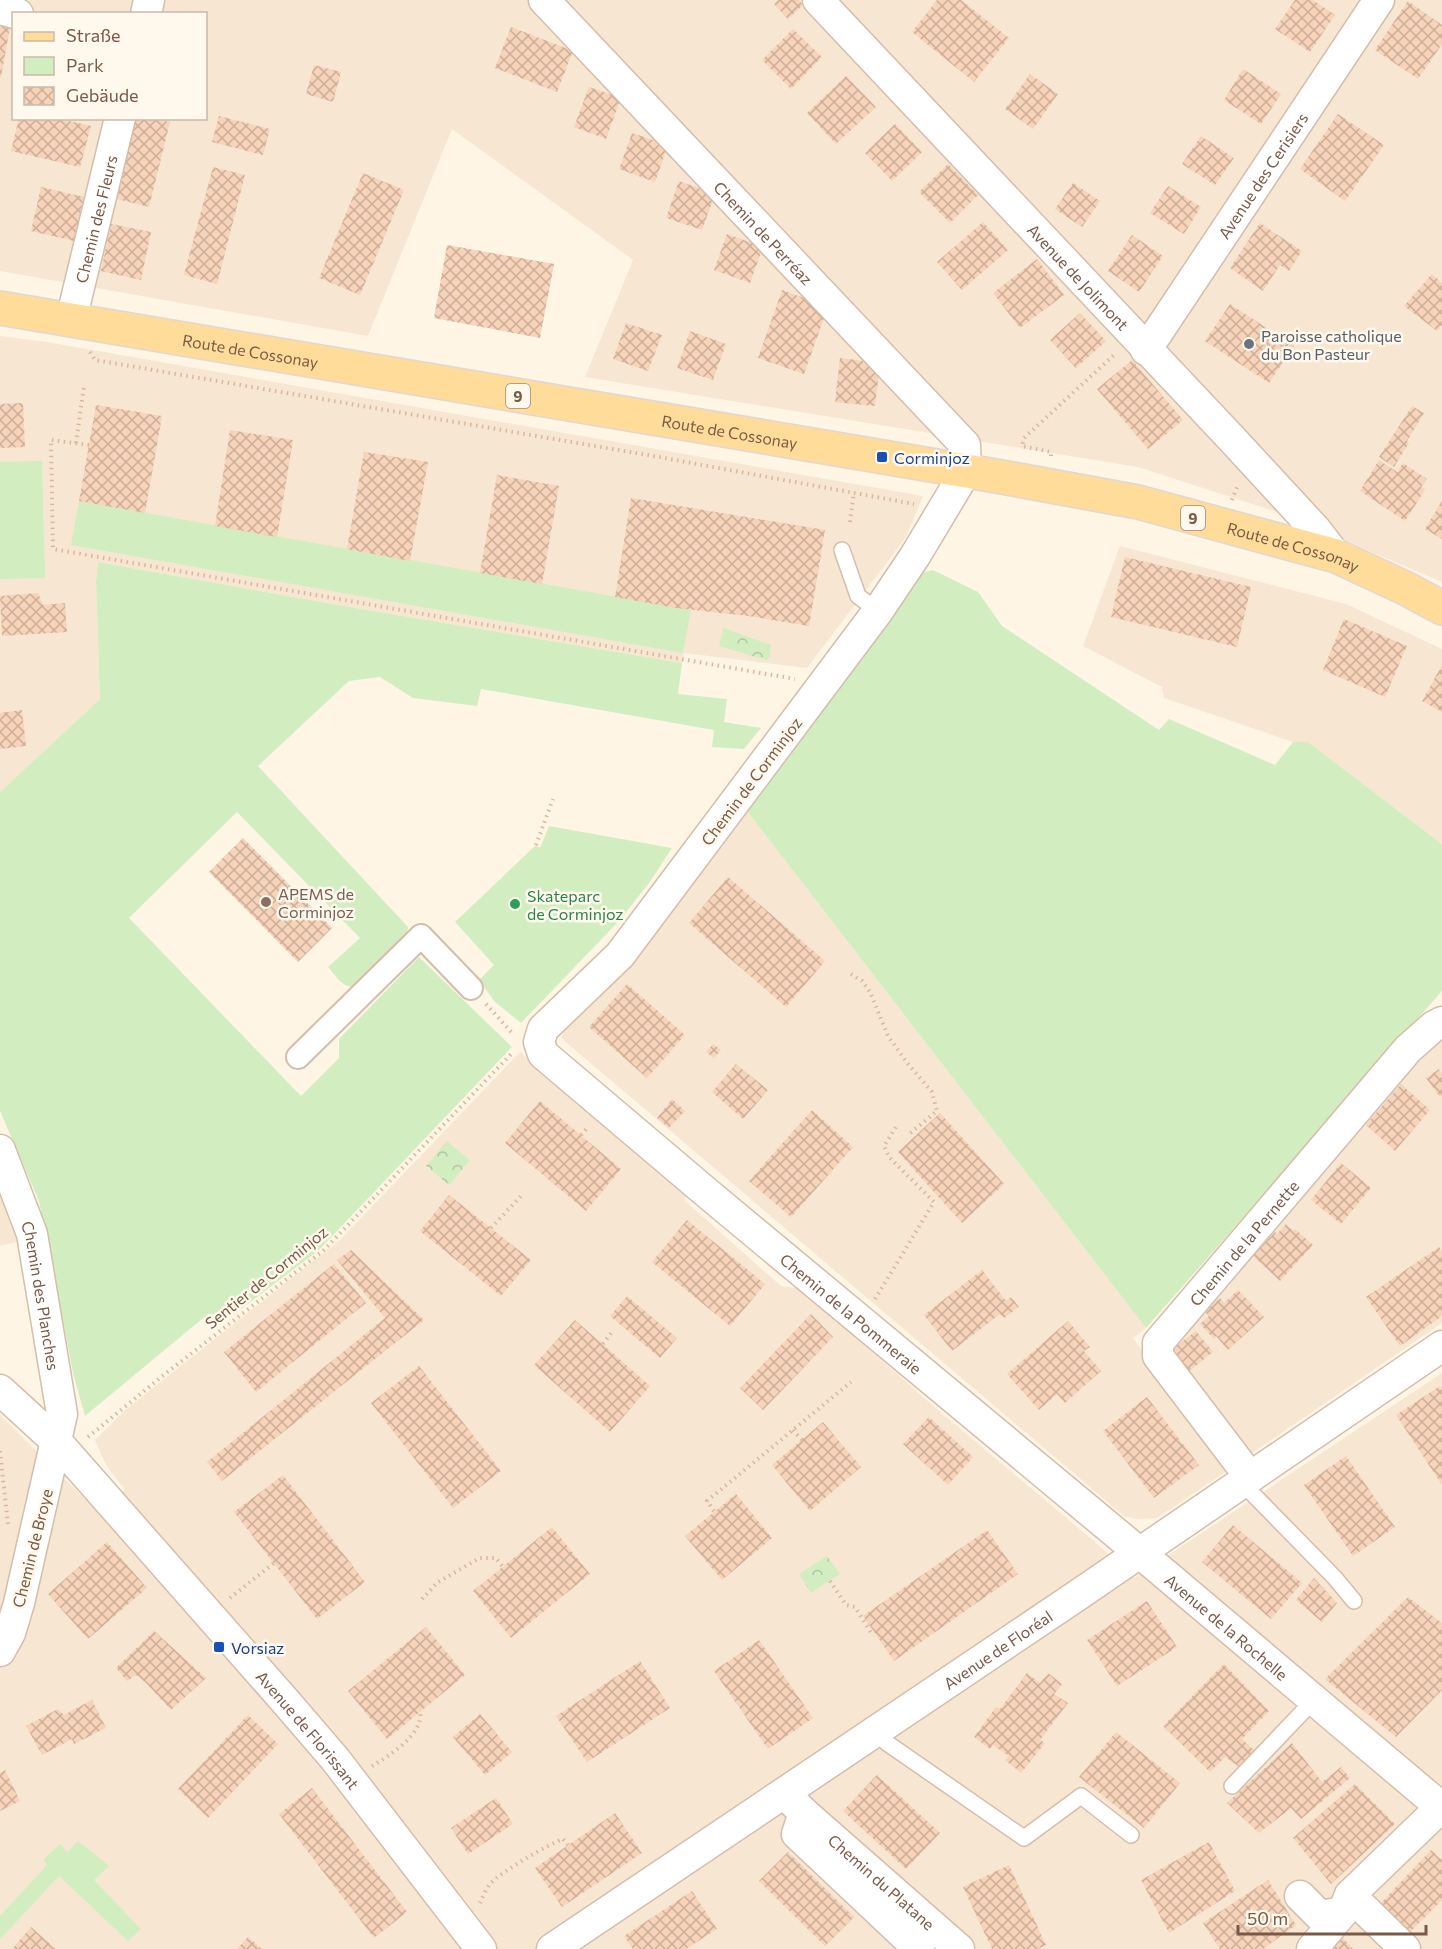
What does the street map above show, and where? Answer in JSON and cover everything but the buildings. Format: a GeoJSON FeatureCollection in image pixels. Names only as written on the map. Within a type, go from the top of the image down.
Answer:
{"type":"FeatureCollection","features":[{"type":"Feature","properties":{"kind":"main road","name":"Route de Cossonay"},"geometry":{"type":"LineString","coordinates":[[0,308],[1138,502],[1336,556],[1442,608]]}},
{"type":"Feature","properties":{"kind":"street","name":"Chemin de Perréaz"},"geometry":{"type":"LineString","coordinates":[[544,0],[965,445],[966,471]]}},
{"type":"Feature","properties":{"kind":"street","name":"Avenue de Jolimont"},"geometry":{"type":"LineString","coordinates":[[818,0],[1316,530],[1336,556]]}},
{"type":"Feature","properties":{"kind":"street","name":"Avenue des Cerisiers"},"geometry":{"type":"LineString","coordinates":[[1140,343],[1379,0]]}},
{"type":"Feature","properties":{"kind":"street","name":"Chemin des Fleurs"},"geometry":{"type":"LineString","coordinates":[[71,320],[120,120]]}},
{"type":"Feature","properties":{"kind":"street","name":"Chemin de Corminjoz"},"geometry":{"type":"LineString","coordinates":[[563,1072],[543,1054],[539,1042],[543,1029],[620,955],[878,611],[915,556],[966,471]]}},
{"type":"Feature","properties":{"kind":"street"},"geometry":{"type":"LineString","coordinates":[[298,1057],[421,936],[471,988]]}},
{"type":"Feature","properties":{"kind":"street","name":"Chemin de la Pernette"},"geometry":{"type":"LineString","coordinates":[[1246,1480],[1158,1356],[1158,1343],[1408,1049],[1434,1026],[1442,1022]]}},
{"type":"Feature","properties":{"kind":"street","name":"Chemin de la Pommeraie"},"geometry":{"type":"LineString","coordinates":[[563,1072],[1140,1553]]}},
{"type":"Feature","properties":{"kind":"street","name":"Chemin des Planches"},"geometry":{"type":"LineString","coordinates":[[0,1150],[32,1234],[62,1414],[57,1442]]}},
{"type":"Feature","properties":{"kind":"street","name":"Avenue de Floréal"},"geometry":{"type":"LineString","coordinates":[[570,1944],[794,1803],[875,1732],[1442,1346]]}},
{"type":"Feature","properties":{"kind":"street","name":"Avenue de Florissant"},"geometry":{"type":"LineString","coordinates":[[0,1390],[57,1442],[335,1759],[481,1949]]}},
{"type":"Feature","properties":{"kind":"street","name":"Chemin de Broye"},"geometry":{"type":"LineString","coordinates":[[0,1651],[10,1633],[19,1603],[57,1442]]}},
{"type":"Feature","properties":{"kind":"street","name":"Avenue de la Rochelle"},"geometry":{"type":"LineString","coordinates":[[1140,1553],[1441,1808]]}},
{"type":"Feature","properties":{"kind":"street","name":"Chemin du Platane"},"geometry":{"type":"LineString","coordinates":[[794,1803],[797,1834],[919,1949]]}},
{"type":"Feature","properties":{"kind":"street","name":"Chemin du Platane"},"geometry":{"type":"LineString","coordinates":[[794,1803],[959,1949]]}},
{"type":"Feature","properties":{"kind":"street"},"geometry":{"type":"LineString","coordinates":[[1312,1949],[1346,1904],[1441,1808]]}},
{"type":"Feature","properties":{"kind":"street"},"geometry":{"type":"LineString","coordinates":[[1300,1896],[1320,1916],[1346,1904]]}},
{"type":"Feature","properties":{"kind":"street"},"geometry":{"type":"LineString","coordinates":[[1346,1904],[1370,1943]]}},
{"type":"Feature","properties":{"kind":"street"},"geometry":{"type":"LineString","coordinates":[[1346,1904],[1405,1949]]}},
{"type":"Feature","properties":{"kind":"lane"},"geometry":{"type":"LineString","coordinates":[[842,550],[858,596],[878,611]]}},
{"type":"Feature","properties":{"kind":"lane"},"geometry":{"type":"LineString","coordinates":[[1246,1480],[1354,1600]]}},
{"type":"Feature","properties":{"kind":"lane"},"geometry":{"type":"LineString","coordinates":[[1232,1786],[1314,1700]]}},
{"type":"Feature","properties":{"kind":"lane"},"geometry":{"type":"LineString","coordinates":[[875,1732],[887,1743],[1024,1838],[1080,1796],[1131,1835]]}},
{"type":"Feature","properties":{"kind":"path"},"geometry":{"type":"LineString","coordinates":[[71,320],[95,360],[879,497]]}},
{"type":"Feature","properties":{"kind":"path"},"geometry":{"type":"LineString","coordinates":[[1051,452],[1022,446],[1024,438],[1140,343]]}},
{"type":"Feature","properties":{"kind":"path"},"geometry":{"type":"LineString","coordinates":[[76,443],[84,386]]}},
{"type":"Feature","properties":{"kind":"path"},"geometry":{"type":"LineString","coordinates":[[89,445],[51,440],[53,549],[804,680]]}},
{"type":"Feature","properties":{"kind":"path"},"geometry":{"type":"LineString","coordinates":[[850,522],[854,492]]}},
{"type":"Feature","properties":{"kind":"path"},"geometry":{"type":"LineString","coordinates":[[536,845],[553,799]]}},
{"type":"Feature","properties":{"kind":"path"},"geometry":{"type":"LineString","coordinates":[[851,974],[862,981],[870,992],[888,1036],[932,1092],[937,1111],[908,1136]]}},
{"type":"Feature","properties":{"kind":"path"},"geometry":{"type":"LineString","coordinates":[[471,988],[514,1035]]}},
{"type":"Feature","properties":{"kind":"path","name":"Sentier de Corminjoz"},"geometry":{"type":"LineString","coordinates":[[88,1438],[165,1374],[324,1250],[515,1051]]}},
{"type":"Feature","properties":{"kind":"path"},"geometry":{"type":"LineString","coordinates":[[871,1305],[934,1202],[889,1157],[884,1146],[896,1127]]}},
{"type":"Feature","properties":{"kind":"path"},"geometry":{"type":"LineString","coordinates":[[491,1228],[520,1196]]}},
{"type":"Feature","properties":{"kind":"path"},"geometry":{"type":"LineString","coordinates":[[603,1344],[612,1332]]}},
{"type":"Feature","properties":{"kind":"path"},"geometry":{"type":"LineString","coordinates":[[714,1511],[707,1501],[851,1382]]}},
{"type":"Feature","properties":{"kind":"path"},"geometry":{"type":"LineString","coordinates":[[793,1430],[802,1440]]}},
{"type":"Feature","properties":{"kind":"path"},"geometry":{"type":"LineString","coordinates":[[422,1599],[438,1582],[480,1557],[496,1558],[503,1567]]}},
{"type":"Feature","properties":{"kind":"path"},"geometry":{"type":"LineString","coordinates":[[229,1599],[274,1563]]}},
{"type":"Feature","properties":{"kind":"path"},"geometry":{"type":"LineString","coordinates":[[830,1581],[846,1605],[855,1607],[873,1636]]}},
{"type":"Feature","properties":{"kind":"path"},"geometry":{"type":"LineString","coordinates":[[364,1771],[393,1753],[418,1727],[420,1712]]}},
{"type":"Feature","properties":{"kind":"path"},"geometry":{"type":"LineString","coordinates":[[476,1912],[492,1882],[554,1842],[564,1839],[568,1845]]}},
{"type":"Feature","properties":{"kind":"shaded area"},"geometry":{"type":"Polygon","coordinates":[[[0,0],[1442,0],[1442,582],[1277,512],[1138,467],[585,377],[633,260],[452,129],[368,336],[0,271],[0,0]]]}},
{"type":"Feature","properties":{"kind":"shaded area"},"geometry":{"type":"Polygon","coordinates":[[[0,336],[47,342],[923,496],[906,537],[807,668],[684,653],[682,663],[98,562],[96,581],[100,699],[0,792],[0,336]]]}},
{"type":"Feature","properties":{"kind":"shaded area"},"geometry":{"type":"Polygon","coordinates":[[[1120,546],[1346,604],[1442,649],[1442,844],[1308,742],[1293,742],[1164,698],[1162,687],[1083,646],[1120,546]]]}},
{"type":"Feature","properties":{"kind":"shaded area"},"geometry":{"type":"Polygon","coordinates":[[[747,811],[1146,1328],[1133,1338],[1225,1463],[1225,1472],[1157,1518],[1136,1519],[1124,1516],[561,1038],[565,1030],[629,963],[747,811]]]}},
{"type":"Feature","properties":{"kind":"shaded area"},"geometry":{"type":"Polygon","coordinates":[[[1442,1030],[1442,1323],[1249,1455],[1167,1352],[1442,1030]]]}},
{"type":"Feature","properties":{"kind":"shaded area"},"geometry":{"type":"Polygon","coordinates":[[[520,1052],[688,1189],[684,1200],[781,1286],[801,1289],[1134,1578],[1442,1373],[1442,1949],[0,1949],[0,1415],[99,1513],[125,1490],[106,1465],[95,1440],[124,1411],[341,1239],[520,1052]]]}},
{"type":"Feature","properties":{"kind":"shaded area"},"geometry":{"type":"Polygon","coordinates":[[[0,1181],[24,1240],[0,1246],[0,1181]]]}},
{"type":"Feature","properties":{"kind":"green space"},"geometry":{"type":"Polygon","coordinates":[[[42,461],[45,578],[0,579],[0,462],[42,461]]]}},
{"type":"Feature","properties":{"kind":"green space"},"geometry":{"type":"Polygon","coordinates":[[[79,501],[691,610],[683,653],[71,545],[79,501]]]}},
{"type":"Feature","properties":{"kind":"green space"},"geometry":{"type":"Polygon","coordinates":[[[98,562],[682,663],[678,694],[727,699],[724,722],[761,728],[744,749],[712,747],[714,730],[481,689],[477,706],[413,698],[380,677],[349,681],[258,766],[408,927],[406,939],[356,987],[343,984],[328,967],[360,938],[237,812],[129,918],[301,1096],[339,1058],[339,1039],[419,957],[512,1047],[319,1250],[228,1319],[208,1314],[85,1416],[74,1377],[39,1201],[0,1111],[0,792],[100,699],[96,581],[98,562]]]}},
{"type":"Feature","properties":{"kind":"green space"},"geometry":{"type":"Polygon","coordinates":[[[933,570],[978,592],[1002,626],[1159,730],[1169,719],[1275,765],[1293,742],[1308,742],[1442,844],[1442,991],[1146,1328],[747,811],[922,573],[933,570]]]}},
{"type":"Feature","properties":{"kind":"green space"},"geometry":{"type":"Polygon","coordinates":[[[724,628],[771,645],[770,657],[766,660],[719,646],[724,628]]]}},
{"type":"Feature","properties":{"kind":"green space"},"geometry":{"type":"Polygon","coordinates":[[[549,826],[672,848],[649,883],[619,921],[521,1023],[495,1002],[479,980],[494,965],[455,922],[536,845],[540,848],[549,826]]]}},
{"type":"Feature","properties":{"kind":"green space"},"geometry":{"type":"Polygon","coordinates":[[[447,1141],[470,1160],[449,1185],[426,1166],[447,1141]]]}},
{"type":"Feature","properties":{"kind":"green space"},"geometry":{"type":"Polygon","coordinates":[[[827,1556],[840,1574],[811,1593],[799,1574],[827,1556]]]}},
{"type":"Feature","properties":{"kind":"green space"},"geometry":{"type":"Polygon","coordinates":[[[78,1841],[109,1866],[94,1880],[141,1929],[128,1941],[59,1876],[0,1939],[0,1916],[47,1865],[43,1860],[60,1844],[67,1852],[78,1841]]]}},
{"type":"Feature","properties":{"kind":"place","name":"Paroisse catholique du Bon Pasteur"},"geometry":{"type":"Point","coordinates":[1249,344]}},
{"type":"Feature","properties":{"kind":"place","name":"Corminjoz"},"geometry":{"type":"Point","coordinates":[882,457]}},
{"type":"Feature","properties":{"kind":"place","name":"APEMS de Corminjoz"},"geometry":{"type":"Point","coordinates":[266,902]}},
{"type":"Feature","properties":{"kind":"place","name":"Skateparc de Corminjoz"},"geometry":{"type":"Point","coordinates":[515,904]}},
{"type":"Feature","properties":{"kind":"place","name":"Vorsiaz"},"geometry":{"type":"Point","coordinates":[219,1647]}}]}
